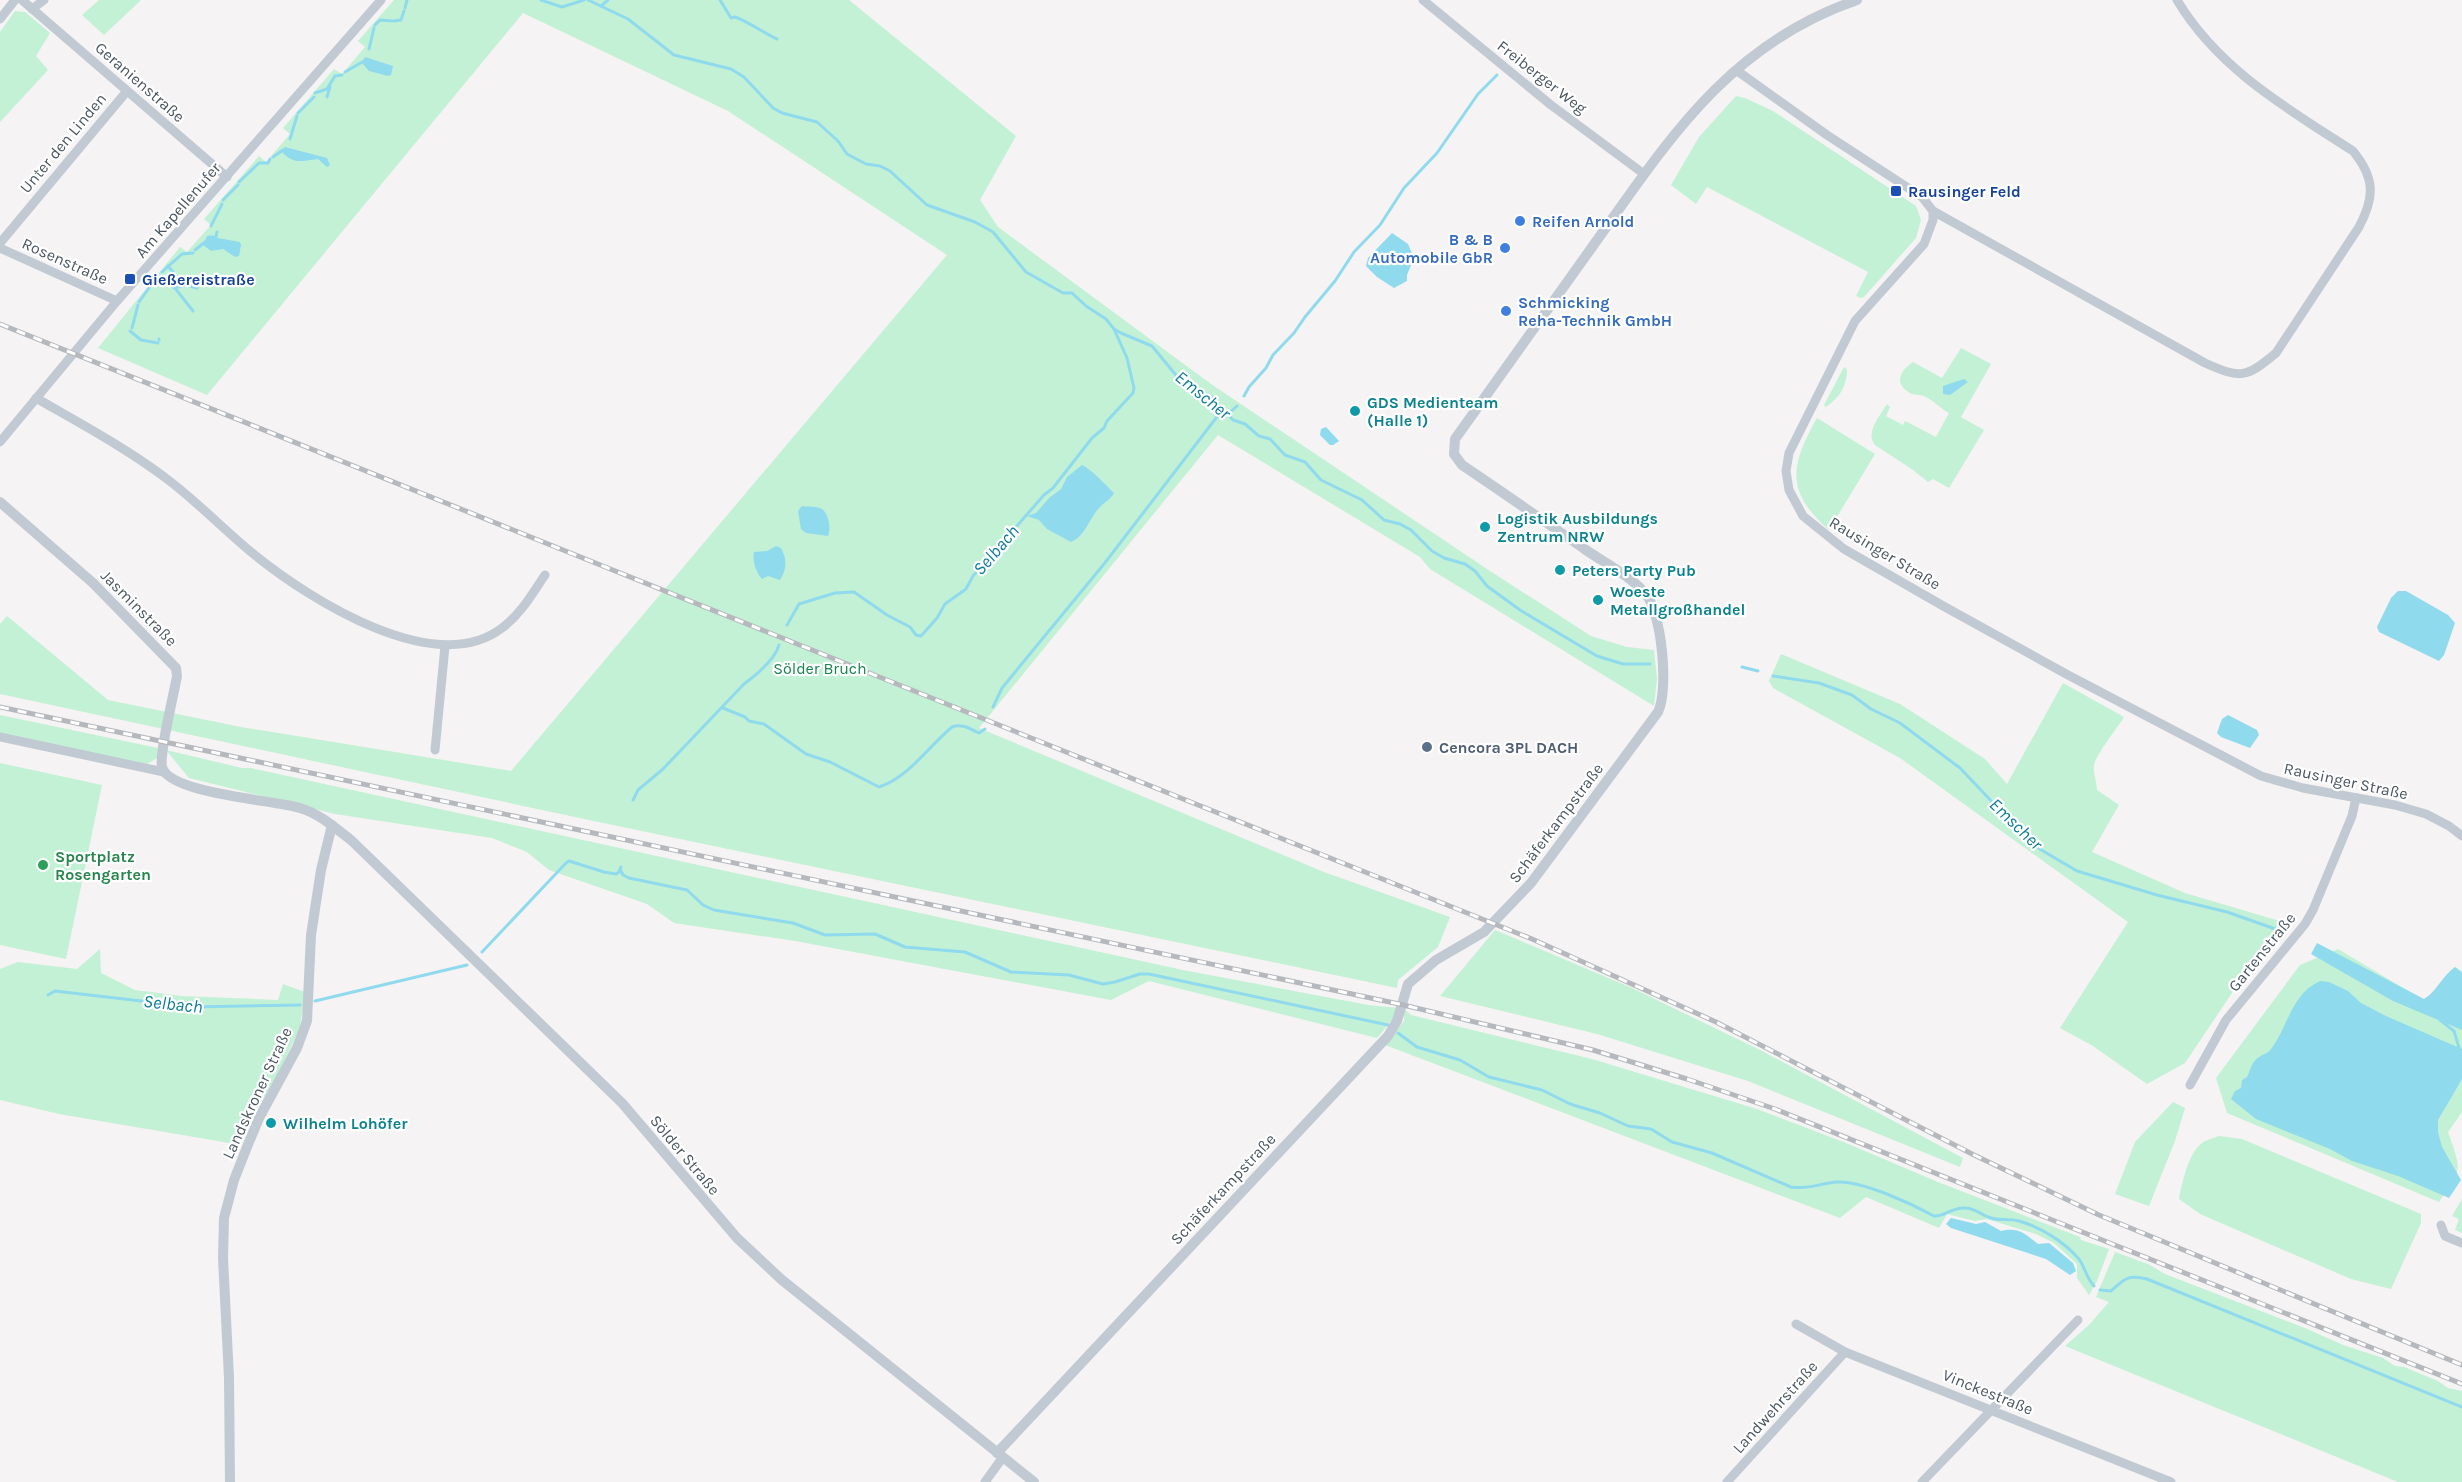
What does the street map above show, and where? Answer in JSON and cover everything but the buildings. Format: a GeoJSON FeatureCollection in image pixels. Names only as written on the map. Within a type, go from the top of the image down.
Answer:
{"type":"FeatureCollection","features":[{"type":"Feature","properties":{"kind":"street"},"geometry":{"type":"LineString","coordinates":[[0,19],[15,0]]}},
{"type":"Feature","properties":{"kind":"street","name":"Geranienstraße"},"geometry":{"type":"LineString","coordinates":[[22,0],[227,177]]}},
{"type":"Feature","properties":{"kind":"street"},"geometry":{"type":"LineString","coordinates":[[32,9],[44,0]]}},
{"type":"Feature","properties":{"kind":"street","name":"Am Kapellenufer"},"geometry":{"type":"LineString","coordinates":[[0,442],[117,301],[381,0]]}},
{"type":"Feature","properties":{"kind":"street","name":"Freiberger Weg"},"geometry":{"type":"LineString","coordinates":[[1424,0],[1551,105],[1644,174]]}},
{"type":"Feature","properties":{"kind":"street"},"geometry":{"type":"LineString","coordinates":[[1644,174],[1692,111],[1736,70],[1788,33],[1857,0]]}},
{"type":"Feature","properties":{"kind":"street"},"geometry":{"type":"LineString","coordinates":[[1736,70],[1827,135],[1922,197],[1933,212],[2205,363],[2240,375],[2259,368],[2276,353],[2370,207],[2370,180],[2361,161],[2353,151],[2256,88],[2237,72],[2208,41],[2177,0]]}},
{"type":"Feature","properties":{"kind":"street","name":"Unter den Linden"},"geometry":{"type":"LineString","coordinates":[[0,243],[127,91]]}},
{"type":"Feature","properties":{"kind":"street","name":"Schäferkampstraße"},"geometry":{"type":"LineString","coordinates":[[1000,1455],[1388,1036],[1397,1021],[1408,984],[1436,960],[1484,932],[1531,884],[1658,712],[1663,695],[1663,674],[1655,613],[1646,594],[1462,465],[1454,454],[1453,448],[1455,439],[1644,174]]}},
{"type":"Feature","properties":{"kind":"street","name":"Rausinger Straße"},"geometry":{"type":"LineString","coordinates":[[1933,212],[1933,220],[1923,244],[1855,321],[1789,453],[1786,471],[1789,490],[1803,516],[1844,549],[2068,675],[2221,757],[2276,781],[2426,814],[2462,836]]}},
{"type":"Feature","properties":{"kind":"street","name":"Rosenstraße"},"geometry":{"type":"LineString","coordinates":[[0,248],[117,301]]}},
{"type":"Feature","properties":{"kind":"street"},"geometry":{"type":"LineString","coordinates":[[36,398],[116,444],[168,480],[255,555],[302,589],[331,606],[374,626],[421,642],[445,645],[478,641],[502,628],[517,614],[545,575]]}},
{"type":"Feature","properties":{"kind":"street","name":"Jasminstraße"},"geometry":{"type":"LineString","coordinates":[[0,501],[93,583],[176,668],[177,676],[161,757],[164,772]]}},
{"type":"Feature","properties":{"kind":"street"},"geometry":{"type":"LineString","coordinates":[[435,750],[445,645]]}},
{"type":"Feature","properties":{"kind":"street"},"geometry":{"type":"LineString","coordinates":[[0,737],[164,772],[177,781],[193,787],[301,808],[332,825]]}},
{"type":"Feature","properties":{"kind":"street","name":"Gartenstraße"},"geometry":{"type":"LineString","coordinates":[[2190,1085],[2226,1020],[2305,924],[2348,826],[2356,798]]}},
{"type":"Feature","properties":{"kind":"street","name":"Sölder Straße"},"geometry":{"type":"LineString","coordinates":[[332,825],[365,853],[622,1103],[737,1238],[782,1280],[1034,1482]]}},
{"type":"Feature","properties":{"kind":"street","name":"Landskroner Straße"},"geometry":{"type":"LineString","coordinates":[[230,1482],[229,1378],[223,1258],[224,1218],[234,1180],[259,1118],[297,1048],[307,1021],[312,935],[321,870],[332,825]]}},
{"type":"Feature","properties":{"kind":"street"},"geometry":{"type":"LineString","coordinates":[[2441,1225],[2445,1236],[2462,1243]]}},
{"type":"Feature","properties":{"kind":"street"},"geometry":{"type":"LineString","coordinates":[[1922,1482],[2078,1320]]}},
{"type":"Feature","properties":{"kind":"street","name":"Vinckestraße"},"geometry":{"type":"LineString","coordinates":[[1796,1324],[1845,1352],[2171,1482]]}},
{"type":"Feature","properties":{"kind":"street","name":"Landwehrstraße"},"geometry":{"type":"LineString","coordinates":[[1727,1482],[1845,1352]]}},
{"type":"Feature","properties":{"kind":"street"},"geometry":{"type":"LineString","coordinates":[[985,1482],[1000,1455]]}},
{"type":"Feature","properties":{"kind":"green space"},"geometry":{"type":"Polygon","coordinates":[[[99,0],[141,0],[104,35],[82,15],[99,0]]]}},
{"type":"Feature","properties":{"kind":"green space","name":"Sölder Bruch"},"geometry":{"type":"Polygon","coordinates":[[[394,0],[849,0],[1016,136],[980,200],[998,227],[1211,384],[1487,569],[1591,636],[1627,647],[1654,650],[1657,679],[1654,706],[1430,569],[1420,557],[1218,435],[979,728],[1324,872],[1450,917],[1438,947],[1398,980],[1397,988],[589,820],[0,694],[0,624],[7,616],[108,700],[241,727],[511,771],[947,255],[728,111],[523,13],[207,395],[98,348],[180,247],[187,252],[211,225],[204,219],[259,156],[266,162],[290,134],[283,128],[334,69],[342,74],[365,47],[358,41],[394,0]]]}},
{"type":"Feature","properties":{"kind":"green space"},"geometry":{"type":"Polygon","coordinates":[[[15,11],[25,12],[50,33],[36,56],[48,70],[0,122],[0,32],[15,11]]]}},
{"type":"Feature","properties":{"kind":"green space"},"geometry":{"type":"Polygon","coordinates":[[[1736,96],[1773,111],[1916,206],[1921,220],[1916,238],[1864,297],[1856,296],[1868,272],[1707,187],[1696,204],[1671,185],[1699,137],[1736,96]]]}},
{"type":"Feature","properties":{"kind":"green space"},"geometry":{"type":"Polygon","coordinates":[[[1961,348],[1991,364],[1961,417],[1984,430],[1949,488],[1933,479],[1928,482],[1875,445],[1872,435],[1875,424],[1887,404],[1890,407],[1886,416],[1903,425],[1905,421],[1936,437],[1949,413],[1926,397],[1912,394],[1902,387],[1901,374],[1913,362],[1942,378],[1961,348]]]}},
{"type":"Feature","properties":{"kind":"green space"},"geometry":{"type":"Polygon","coordinates":[[[1844,367],[1847,369],[1847,375],[1844,386],[1839,395],[1826,407],[1824,405],[1844,367]]]}},
{"type":"Feature","properties":{"kind":"green space"},"geometry":{"type":"Polygon","coordinates":[[[1817,418],[1875,454],[1829,530],[1805,503],[1796,477],[1801,450],[1817,418]]]}},
{"type":"Feature","properties":{"kind":"green space"},"geometry":{"type":"Polygon","coordinates":[[[1781,654],[1900,704],[1985,759],[2007,784],[2063,683],[2124,717],[2102,749],[2094,766],[2097,790],[2119,805],[2092,852],[2185,893],[2290,924],[2240,981],[2185,1063],[2147,1084],[2093,1046],[2060,1028],[2128,922],[1900,758],[1773,688],[1769,681],[1781,654]]]}},
{"type":"Feature","properties":{"kind":"green space"},"geometry":{"type":"Polygon","coordinates":[[[0,715],[158,748],[157,758],[147,764],[0,735],[0,715]]]}},
{"type":"Feature","properties":{"kind":"green space"},"geometry":{"type":"Polygon","coordinates":[[[166,750],[1183,970],[1368,1005],[1398,1008],[1393,1019],[1377,1038],[1149,981],[1111,1000],[795,941],[674,923],[647,904],[549,870],[527,852],[492,838],[335,814],[189,778],[166,750]]]}},
{"type":"Feature","properties":{"kind":"green space","name":"Sportplatz Rosengarten"},"geometry":{"type":"Polygon","coordinates":[[[0,763],[102,785],[66,959],[0,945],[0,763]]]}},
{"type":"Feature","properties":{"kind":"green space"},"geometry":{"type":"Polygon","coordinates":[[[1495,930],[1632,988],[1760,1050],[1963,1158],[1960,1167],[1748,1081],[1597,1034],[1440,996],[1495,930]]]}},
{"type":"Feature","properties":{"kind":"green space"},"geometry":{"type":"Polygon","coordinates":[[[100,949],[101,973],[135,990],[182,996],[278,1000],[283,984],[305,992],[300,1028],[272,1087],[256,1108],[241,1145],[59,1114],[0,1100],[0,969],[18,962],[77,969],[100,949]]]}},
{"type":"Feature","properties":{"kind":"green space"},"geometry":{"type":"Polygon","coordinates":[[[2338,949],[2462,1023],[2462,1112],[2448,1132],[2456,1155],[2457,1169],[2456,1175],[2439,1202],[2227,1113],[2216,1078],[2300,965],[2338,949]]]}},
{"type":"Feature","properties":{"kind":"green space"},"geometry":{"type":"Polygon","coordinates":[[[1404,1009],[1411,1015],[1592,1059],[1757,1109],[2080,1237],[2081,1240],[2109,1249],[2089,1295],[2077,1278],[2077,1264],[2054,1243],[2036,1234],[1987,1219],[1975,1221],[1947,1214],[1939,1228],[1866,1197],[1840,1218],[1385,1045],[1404,1021],[1404,1009]]]}},
{"type":"Feature","properties":{"kind":"green space"},"geometry":{"type":"Polygon","coordinates":[[[2173,1102],[2185,1108],[2175,1141],[2149,1206],[2115,1194],[2135,1142],[2173,1102]]]}},
{"type":"Feature","properties":{"kind":"green space"},"geometry":{"type":"Polygon","coordinates":[[[2219,1136],[2242,1139],[2421,1214],[2421,1223],[2391,1289],[2351,1279],[2200,1214],[2179,1199],[2187,1167],[2195,1151],[2205,1141],[2219,1136]]]}},
{"type":"Feature","properties":{"kind":"green space"},"geometry":{"type":"Polygon","coordinates":[[[2462,1199],[2462,1233],[2455,1230],[2459,1219],[2452,1216],[2462,1199]]]}},
{"type":"Feature","properties":{"kind":"green space"},"geometry":{"type":"Polygon","coordinates":[[[2115,1252],[2343,1345],[2383,1358],[2395,1366],[2404,1367],[2438,1381],[2448,1388],[2462,1391],[2462,1482],[2398,1482],[2065,1346],[2089,1325],[2109,1302],[2096,1297],[2115,1252]]]}},
{"type":"Feature","properties":{"kind":"water"},"geometry":{"type":"Polygon","coordinates":[[[365,57],[393,66],[391,75],[369,71],[362,63],[365,57]]]}},
{"type":"Feature","properties":{"kind":"water"},"geometry":{"type":"Polygon","coordinates":[[[285,147],[327,158],[330,165],[327,167],[318,159],[294,160],[281,151],[285,147]]]}},
{"type":"Feature","properties":{"kind":"water"},"geometry":{"type":"Polygon","coordinates":[[[1392,233],[1408,244],[1414,258],[1407,281],[1394,288],[1377,277],[1366,266],[1368,258],[1392,233]]]}},
{"type":"Feature","properties":{"kind":"water"},"geometry":{"type":"Polygon","coordinates":[[[207,236],[240,242],[239,256],[235,257],[223,249],[211,251],[203,245],[207,236]]]}},
{"type":"Feature","properties":{"kind":"water"},"geometry":{"type":"Polygon","coordinates":[[[1964,379],[1968,382],[1950,395],[1943,394],[1943,386],[1964,379]]]}},
{"type":"Feature","properties":{"kind":"water"},"geometry":{"type":"Polygon","coordinates":[[[1326,427],[1339,441],[1333,445],[1330,445],[1320,435],[1321,429],[1326,427]]]}},
{"type":"Feature","properties":{"kind":"water"},"geometry":{"type":"Polygon","coordinates":[[[1082,465],[1114,493],[1097,510],[1084,531],[1071,542],[1047,529],[1039,520],[1027,516],[1036,513],[1049,498],[1061,489],[1067,477],[1082,465]]]}},
{"type":"Feature","properties":{"kind":"water"},"geometry":{"type":"Polygon","coordinates":[[[802,506],[818,507],[824,511],[829,522],[828,536],[806,533],[801,529],[798,511],[802,506]]]}},
{"type":"Feature","properties":{"kind":"water"},"geometry":{"type":"Polygon","coordinates":[[[776,546],[781,548],[784,556],[785,568],[782,576],[780,580],[768,576],[762,579],[755,566],[754,552],[767,551],[776,546]]]}},
{"type":"Feature","properties":{"kind":"water"},"geometry":{"type":"Polygon","coordinates":[[[2398,591],[2406,591],[2448,615],[2455,623],[2444,655],[2439,661],[2379,632],[2377,627],[2391,598],[2398,591]]]}},
{"type":"Feature","properties":{"kind":"water"},"geometry":{"type":"Polygon","coordinates":[[[2228,715],[2257,730],[2259,735],[2250,748],[2221,737],[2217,733],[2222,719],[2228,715]]]}},
{"type":"Feature","properties":{"kind":"water"},"geometry":{"type":"Polygon","coordinates":[[[2317,943],[2424,999],[2455,967],[2462,972],[2462,1030],[2393,1001],[2311,954],[2317,943]]]}},
{"type":"Feature","properties":{"kind":"water"},"geometry":{"type":"Polygon","coordinates":[[[2320,981],[2329,982],[2348,991],[2361,1003],[2386,1016],[2462,1049],[2462,1079],[2438,1120],[2442,1147],[2461,1180],[2449,1198],[2398,1176],[2352,1161],[2330,1149],[2256,1119],[2231,1099],[2235,1091],[2241,1088],[2242,1080],[2247,1077],[2255,1061],[2271,1049],[2302,994],[2320,981]]]}},
{"type":"Feature","properties":{"kind":"water"},"geometry":{"type":"Polygon","coordinates":[[[1951,1218],[1976,1224],[1985,1222],[2001,1231],[2021,1232],[2038,1244],[2049,1243],[2073,1263],[2076,1271],[2070,1275],[2046,1259],[1951,1228],[1946,1224],[1951,1218]]]}},
{"type":"Feature","properties":{"kind":"waterway"},"geometry":{"type":"LineString","coordinates":[[405,8],[407,0]]}},
{"type":"Feature","properties":{"kind":"waterway","name":"Emscher"},"geometry":{"type":"LineString","coordinates":[[541,0],[562,7],[584,0]]}},
{"type":"Feature","properties":{"kind":"waterway","name":"Emscher"},"geometry":{"type":"LineString","coordinates":[[588,0],[628,19],[674,55],[731,69],[744,77],[773,108],[782,113],[817,122],[838,141],[847,154],[866,164],[880,166],[890,171],[927,205],[975,222],[993,232],[1026,272],[1063,293],[1072,293],[1086,306],[1106,319],[1114,329],[1152,346],[1180,380],[1212,397],[1233,420],[1245,424],[1259,436],[1270,439],[1285,455],[1305,462],[1321,480],[1362,500],[1384,520],[1400,524],[1411,530],[1432,551],[1444,558],[1465,564],[1475,571],[1487,586],[1520,610],[1597,656],[1623,664],[1650,664]]}},
{"type":"Feature","properties":{"kind":"waterway"},"geometry":{"type":"LineString","coordinates":[[601,6],[608,0]]}},
{"type":"Feature","properties":{"kind":"waterway"},"geometry":{"type":"LineString","coordinates":[[720,0],[731,18],[740,19],[777,39]]}},
{"type":"Feature","properties":{"kind":"waterway"},"geometry":{"type":"LineString","coordinates":[[394,21],[401,20],[404,11]]}},
{"type":"Feature","properties":{"kind":"waterway"},"geometry":{"type":"LineString","coordinates":[[375,25],[380,20],[392,21]]}},
{"type":"Feature","properties":{"kind":"waterway"},"geometry":{"type":"LineString","coordinates":[[369,49],[374,28]]}},
{"type":"Feature","properties":{"kind":"waterway"},"geometry":{"type":"LineString","coordinates":[[345,72],[364,61]]}},
{"type":"Feature","properties":{"kind":"waterway"},"geometry":{"type":"LineString","coordinates":[[315,93],[327,89],[335,76],[342,75]]}},
{"type":"Feature","properties":{"kind":"waterway"},"geometry":{"type":"LineString","coordinates":[[1244,396],[1273,355],[1294,333],[1335,281],[1354,252],[1380,225],[1404,188],[1437,153],[1478,94],[1497,75]]}},
{"type":"Feature","properties":{"kind":"waterway"},"geometry":{"type":"LineString","coordinates":[[327,97],[330,87]]}},
{"type":"Feature","properties":{"kind":"waterway"},"geometry":{"type":"LineString","coordinates":[[298,113],[314,97]]}},
{"type":"Feature","properties":{"kind":"waterway"},"geometry":{"type":"LineString","coordinates":[[290,139],[297,116]]}},
{"type":"Feature","properties":{"kind":"waterway"},"geometry":{"type":"LineString","coordinates":[[273,157],[283,150]]}},
{"type":"Feature","properties":{"kind":"waterway"},"geometry":{"type":"LineString","coordinates":[[239,182],[259,163],[268,163],[270,159]]}},
{"type":"Feature","properties":{"kind":"waterway"},"geometry":{"type":"LineString","coordinates":[[223,200],[238,185]]}},
{"type":"Feature","properties":{"kind":"waterway"},"geometry":{"type":"LineString","coordinates":[[211,226],[222,204]]}},
{"type":"Feature","properties":{"kind":"waterway"},"geometry":{"type":"LineString","coordinates":[[209,237],[216,237],[217,232]]}},
{"type":"Feature","properties":{"kind":"waterway"},"geometry":{"type":"LineString","coordinates":[[195,250],[205,242]]}},
{"type":"Feature","properties":{"kind":"waterway"},"geometry":{"type":"LineString","coordinates":[[162,272],[182,254],[193,253]]}},
{"type":"Feature","properties":{"kind":"waterway"},"geometry":{"type":"LineString","coordinates":[[168,266],[173,272],[172,276]]}},
{"type":"Feature","properties":{"kind":"waterway"},"geometry":{"type":"LineString","coordinates":[[139,302],[154,281],[160,277]]}},
{"type":"Feature","properties":{"kind":"waterway"},"geometry":{"type":"LineString","coordinates":[[171,280],[193,311]]}},
{"type":"Feature","properties":{"kind":"waterway"},"geometry":{"type":"LineString","coordinates":[[174,288],[186,285],[197,288]]}},
{"type":"Feature","properties":{"kind":"waterway"},"geometry":{"type":"LineString","coordinates":[[132,328],[138,305]]}},
{"type":"Feature","properties":{"kind":"waterway","name":"Selbach"},"geometry":{"type":"LineString","coordinates":[[787,625],[799,604],[835,593],[854,592],[887,615],[910,627],[916,635],[921,636],[937,618],[945,604],[966,589],[973,576],[1044,495],[1053,488],[1092,438],[1104,428],[1107,421],[1133,393],[1134,388],[1127,358],[1114,329]]}},
{"type":"Feature","properties":{"kind":"waterway"},"geometry":{"type":"LineString","coordinates":[[130,331],[141,340],[158,343]]}},
{"type":"Feature","properties":{"kind":"waterway"},"geometry":{"type":"LineString","coordinates":[[1228,414],[1237,406]]}},
{"type":"Feature","properties":{"kind":"waterway"},"geometry":{"type":"LineString","coordinates":[[993,707],[1002,688],[1104,564],[1223,409]]}},
{"type":"Feature","properties":{"kind":"waterway","name":"Selbach"},"geometry":{"type":"LineString","coordinates":[[633,800],[638,790],[663,769],[744,684],[764,667],[774,656],[779,645]]}},
{"type":"Feature","properties":{"kind":"waterway","name":"Emscher"},"geometry":{"type":"LineString","coordinates":[[1742,667],[1758,671]]}},
{"type":"Feature","properties":{"kind":"waterway","name":"Emscher"},"geometry":{"type":"LineString","coordinates":[[1773,676],[1819,683],[1852,695],[1871,709],[1900,723],[1960,768],[2033,845],[2077,871],[2157,895],[2227,912],[2281,931]]}},
{"type":"Feature","properties":{"kind":"waterway"},"geometry":{"type":"LineString","coordinates":[[723,708],[749,721],[764,724],[806,754],[830,762],[879,787],[890,783],[909,769],[952,727],[963,726],[979,733],[985,729]]}},
{"type":"Feature","properties":{"kind":"waterway","name":"Selbach"},"geometry":{"type":"LineString","coordinates":[[482,952],[569,861],[616,874],[621,867]]}},
{"type":"Feature","properties":{"kind":"waterway"},"geometry":{"type":"LineString","coordinates":[[620,869],[623,875],[629,878],[687,890],[703,905],[714,910],[793,923],[825,935],[875,934],[905,947],[965,952],[1011,972],[1069,975],[1103,984],[1140,974],[1149,974],[1388,1025]]}},
{"type":"Feature","properties":{"kind":"waterway","name":"Selbach"},"geometry":{"type":"LineString","coordinates":[[315,1001],[467,965]]}},
{"type":"Feature","properties":{"kind":"waterway","name":"Selbach"},"geometry":{"type":"LineString","coordinates":[[48,995],[55,991],[193,1007],[300,1005]]}},
{"type":"Feature","properties":{"kind":"waterway","name":"Emscher"},"geometry":{"type":"LineString","coordinates":[[2440,1020],[2454,1031],[2460,1051]]}},
{"type":"Feature","properties":{"kind":"waterway"},"geometry":{"type":"LineString","coordinates":[[1398,1033],[1417,1047],[1460,1060],[1489,1077],[1542,1090],[1570,1104],[1600,1113],[1628,1126],[1651,1129],[1672,1142],[1712,1153],[1791,1187],[1803,1188],[1847,1182],[1886,1194],[1934,1216],[1965,1208],[1994,1219],[2015,1220],[2027,1224],[2051,1235],[2072,1252],[2080,1261],[2094,1286]]}},
{"type":"Feature","properties":{"kind":"waterway"},"geometry":{"type":"LineString","coordinates":[[2100,1290],[2111,1291],[2131,1277],[2147,1279],[2462,1407]]}},
{"type":"Feature","properties":{"kind":"railway"},"geometry":{"type":"LineString","coordinates":[[0,324],[1532,939],[1716,1022],[1974,1155],[2099,1215],[2462,1365]]}},
{"type":"Feature","properties":{"kind":"railway"},"geometry":{"type":"LineString","coordinates":[[0,707],[1399,1004],[1593,1050],[1775,1109],[2462,1384]]}},
{"type":"Feature","properties":{"kind":"place","name":"Rausinger Feld"},"geometry":{"type":"Point","coordinates":[1896,191]}},
{"type":"Feature","properties":{"kind":"place","name":"Reifen Arnold"},"geometry":{"type":"Point","coordinates":[1520,221]}},
{"type":"Feature","properties":{"kind":"place","name":"B & B Automobile GbR"},"geometry":{"type":"Point","coordinates":[1505,248]}},
{"type":"Feature","properties":{"kind":"place","name":"Gießereistraße"},"geometry":{"type":"Point","coordinates":[130,279]}},
{"type":"Feature","properties":{"kind":"place","name":"Schmicking Reha-Technik GmbH"},"geometry":{"type":"Point","coordinates":[1506,311]}},
{"type":"Feature","properties":{"kind":"place","name":"GDS Medienteam (Halle 1)"},"geometry":{"type":"Point","coordinates":[1355,411]}},
{"type":"Feature","properties":{"kind":"place","name":"Logistik Ausbildungs Zentrum NRW"},"geometry":{"type":"Point","coordinates":[1485,527]}},
{"type":"Feature","properties":{"kind":"place","name":"Peters Party Pub"},"geometry":{"type":"Point","coordinates":[1560,570]}},
{"type":"Feature","properties":{"kind":"place","name":"Woeste Metallgroßhandel"},"geometry":{"type":"Point","coordinates":[1598,600]}},
{"type":"Feature","properties":{"kind":"place","name":"Cencora 3PL DACH"},"geometry":{"type":"Point","coordinates":[1427,747]}},
{"type":"Feature","properties":{"kind":"place","name":"Sportplatz Rosengarten"},"geometry":{"type":"Point","coordinates":[43,865]}},
{"type":"Feature","properties":{"kind":"place","name":"Wilhelm Lohöfer"},"geometry":{"type":"Point","coordinates":[271,1123]}}]}
